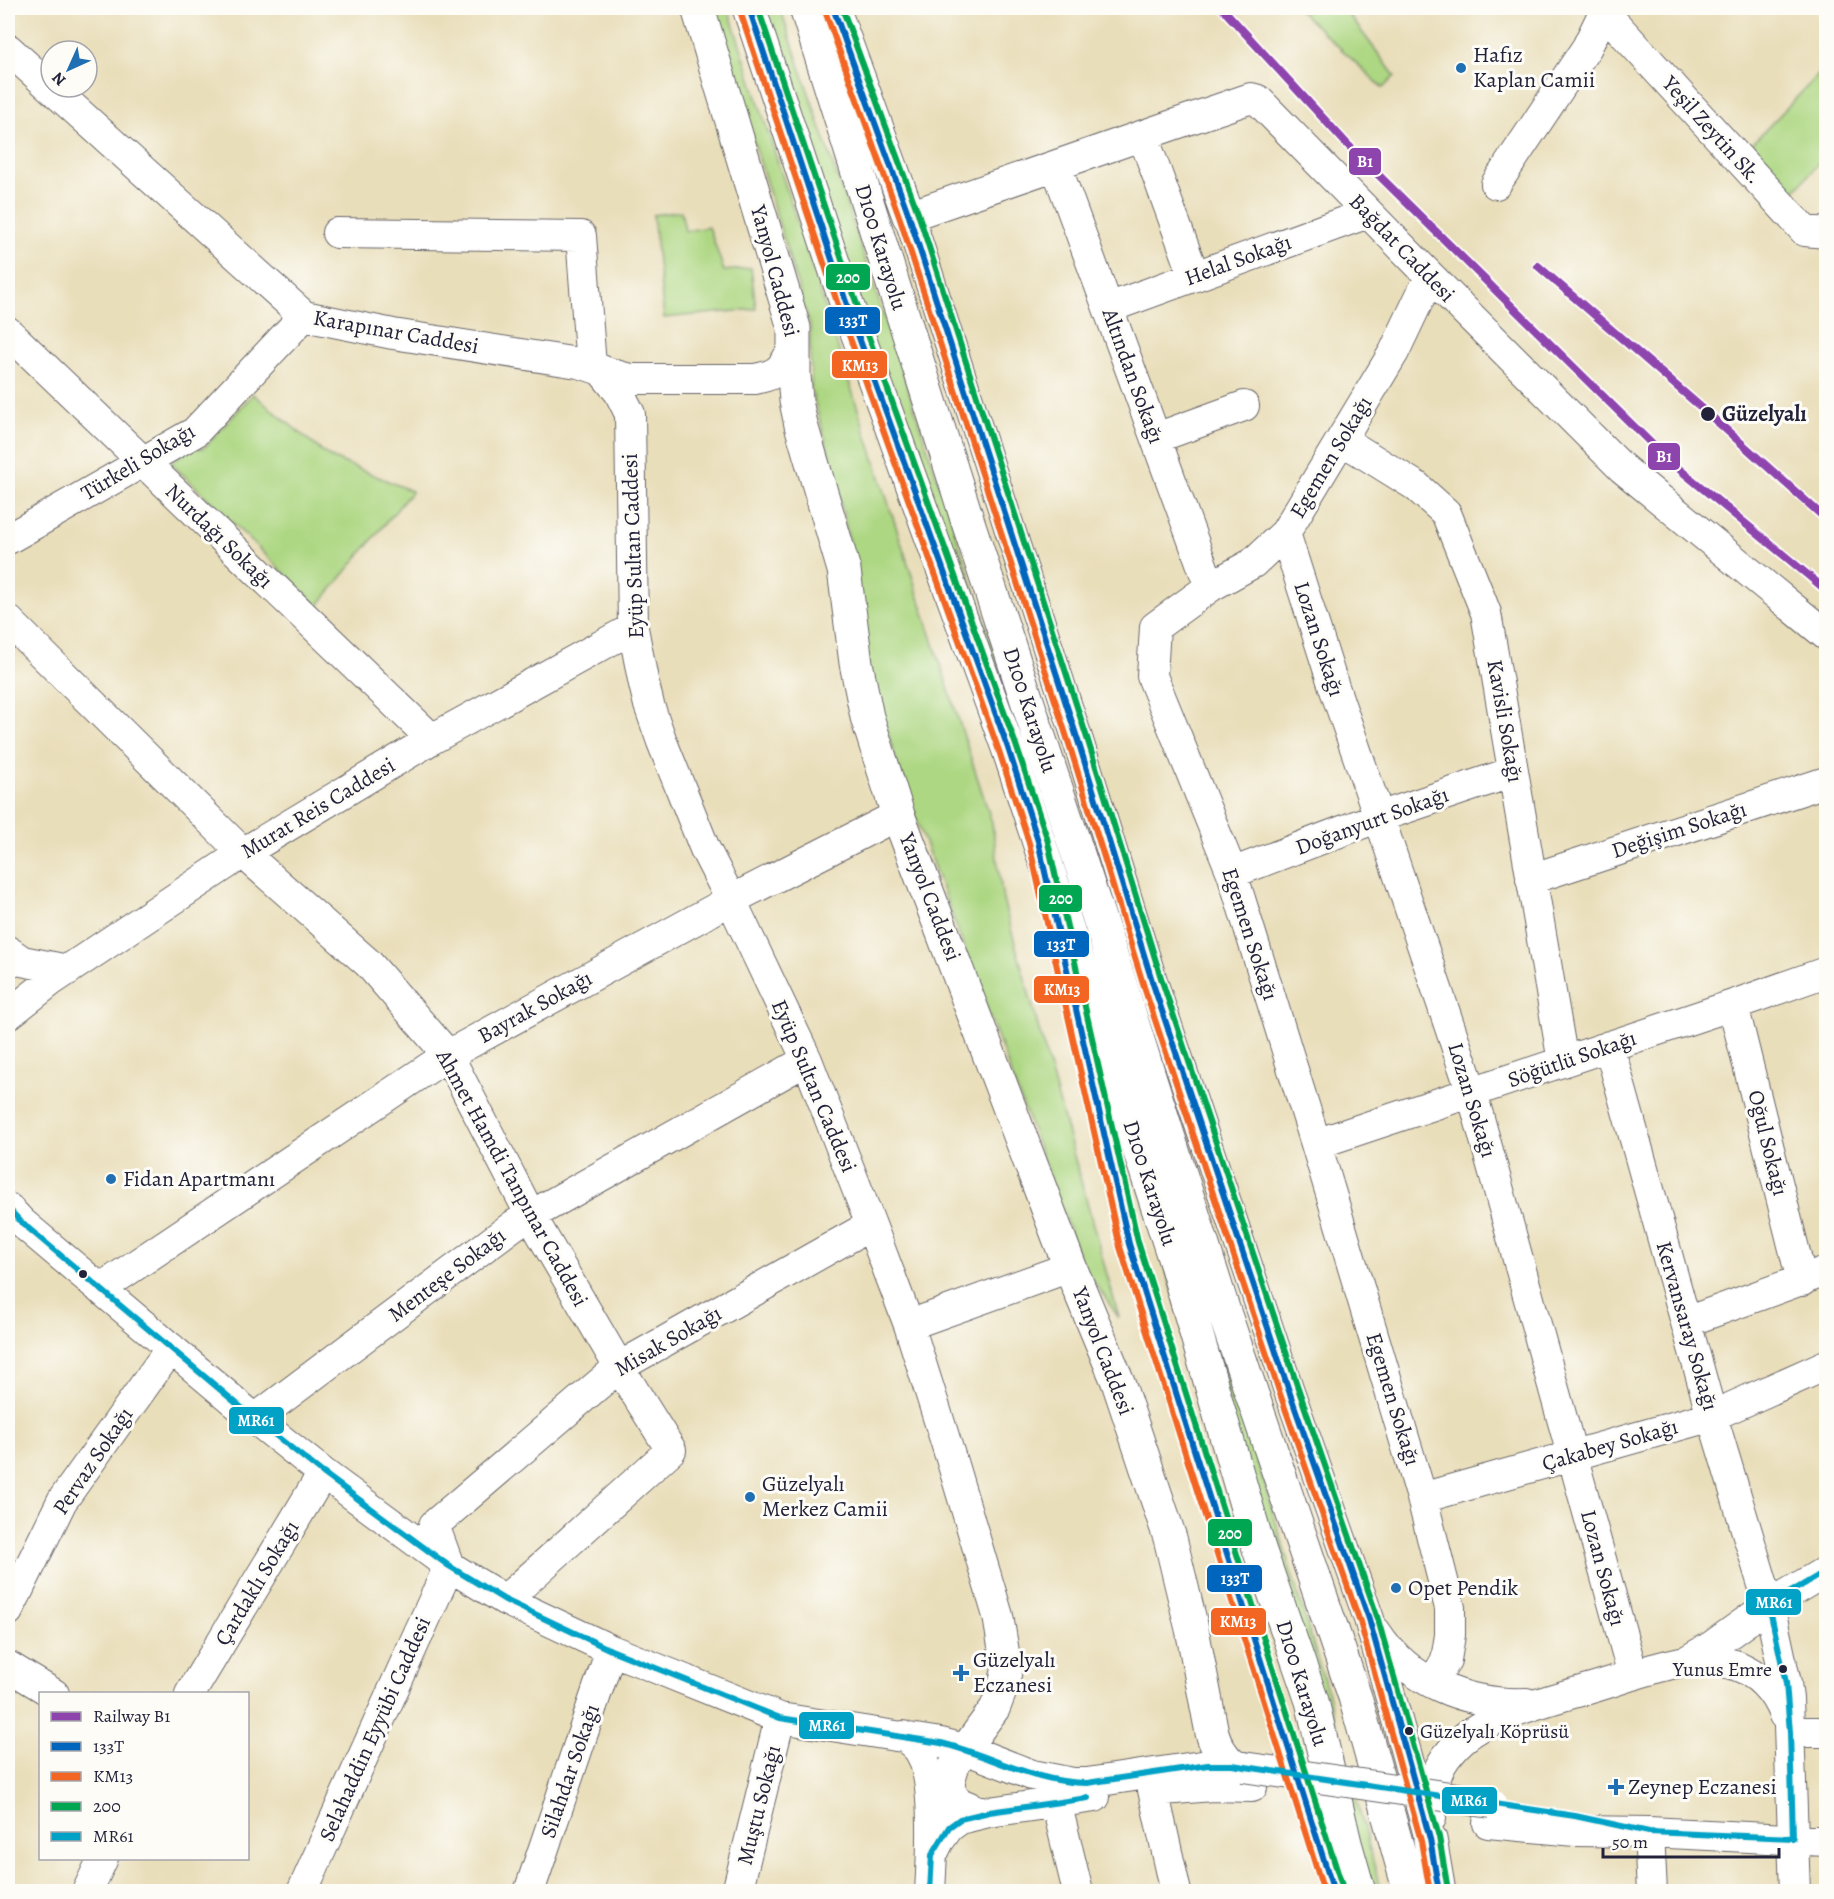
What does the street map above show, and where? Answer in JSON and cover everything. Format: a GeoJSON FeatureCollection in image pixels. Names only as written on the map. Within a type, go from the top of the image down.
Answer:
{"type":"FeatureCollection","features":[{"type":"Feature","properties":{"kind":"main road","name":"Yanyol Caddesi"},"geometry":{"type":"LineString","coordinates":[[698,8],[794,328],[794,375],[801,425],[844,570],[860,688],[898,815],[1070,1267],[1118,1382],[1170,1538],[1216,1745],[1222,1757],[1242,1773]]}},
{"type":"Feature","properties":{"kind":"main road","name":"D100 Karayolu"},"geometry":{"type":"LineString","coordinates":[[749,8],[845,299],[1008,748],[1103,1037],[1176,1264],[1259,1549],[1312,1701],[1345,1843],[1359,1892]]}},
{"type":"Feature","properties":{"kind":"main road","name":"D100 Karayolu"},"geometry":{"type":"LineString","coordinates":[[806,8],[964,511],[1104,935],[1224,1312],[1355,1697],[1410,1892]]}},
{"type":"Feature","properties":{"kind":"main road"},"geometry":{"type":"LineString","coordinates":[[833,8],[909,216]]}},
{"type":"Feature","properties":{"kind":"main road"},"geometry":{"type":"LineString","coordinates":[[1431,1839],[1439,1892]]}},
{"type":"Feature","properties":{"kind":"street"},"geometry":{"type":"LineString","coordinates":[[1496,184],[1587,47],[1605,10]]}},
{"type":"Feature","properties":{"kind":"street","name":"Yeşil Zeytin Sk."},"geometry":{"type":"LineString","coordinates":[[1605,10],[1804,231],[1827,234]]}},
{"type":"Feature","properties":{"kind":"street","name":"Karapınar Caddesi"},"geometry":{"type":"LineString","coordinates":[[8,49],[304,316],[393,334],[596,368],[622,378],[755,379],[776,374],[795,345]]}},
{"type":"Feature","properties":{"kind":"street","name":"Bağdat Caddesi"},"geometry":{"type":"LineString","coordinates":[[909,216],[1251,98],[1258,100],[1622,468],[1827,635]]}},
{"type":"Feature","properties":{"kind":"street"},"geometry":{"type":"LineString","coordinates":[[1143,136],[1194,275]]}},
{"type":"Feature","properties":{"kind":"street","name":"Altından Sokağı"},"geometry":{"type":"LineString","coordinates":[[1056,166],[1210,587]]}},
{"type":"Feature","properties":{"kind":"street","name":"Helal Sokağı"},"geometry":{"type":"LineString","coordinates":[[1108,308],[1368,213]]}},
{"type":"Feature","properties":{"kind":"street"},"geometry":{"type":"LineString","coordinates":[[909,216],[1072,723],[1153,984],[1284,1377],[1369,1619],[1431,1839]]}},
{"type":"Feature","properties":{"kind":"street"},"geometry":{"type":"LineString","coordinates":[[337,233],[581,236],[596,368],[619,392],[630,414]]}},
{"type":"Feature","properties":{"kind":"street","name":"Egemen Sokağı"},"geometry":{"type":"LineString","coordinates":[[1430,276],[1394,352],[1285,533],[1253,563],[1210,587],[1155,627],[1152,676],[1232,873],[1422,1498],[1450,1608],[1450,1635],[1446,1660],[1433,1683]]}},
{"type":"Feature","properties":{"kind":"street","name":"Türkeli Sokağı"},"geometry":{"type":"LineString","coordinates":[[8,539],[195,432],[304,316]]}},
{"type":"Feature","properties":{"kind":"street","name":"Nurdağı Sokağı"},"geometry":{"type":"LineString","coordinates":[[8,332],[432,739]]}},
{"type":"Feature","properties":{"kind":"street"},"geometry":{"type":"LineString","coordinates":[[755,379],[768,383],[779,391],[794,409],[801,425]]}},
{"type":"Feature","properties":{"kind":"street"},"geometry":{"type":"LineString","coordinates":[[630,414],[640,397],[670,380]]}},
{"type":"Feature","properties":{"kind":"street"},"geometry":{"type":"LineString","coordinates":[[1155,438],[1244,406]]}},
{"type":"Feature","properties":{"kind":"street","name":"Eyüp Sultan Caddesi"},"geometry":{"type":"LineString","coordinates":[[630,414],[633,628],[643,680],[662,742],[705,849],[807,1060],[909,1325],[998,1616],[1007,1670],[995,1708],[967,1756]]}},
{"type":"Feature","properties":{"kind":"street","name":"Kavisli Sokağı"},"geometry":{"type":"LineString","coordinates":[[1342,440],[1416,486],[1446,513],[1486,613],[1563,1062]]}},
{"type":"Feature","properties":{"kind":"street","name":"Lozan Sokağı"},"geometry":{"type":"LineString","coordinates":[[1285,533],[1333,684],[1472,1092],[1633,1676]]}},
{"type":"Feature","properties":{"kind":"street","name":"Ahmet Hamdi Tanpınar Caddesi"},"geometry":{"type":"LineString","coordinates":[[8,620],[243,853],[368,963],[448,1055],[531,1216],[618,1367],[671,1450],[505,1599]]}},
{"type":"Feature","properties":{"kind":"street","name":"Murat Reis Caddesi"},"geometry":{"type":"LineString","coordinates":[[8,1015],[51,981],[243,853],[432,739],[633,628]]}},
{"type":"Feature","properties":{"kind":"street","name":"Doğanyurt Sokağı"},"geometry":{"type":"LineString","coordinates":[[1232,873],[1379,817],[1513,772]]}},
{"type":"Feature","properties":{"kind":"street","name":"Değişim Sokağı"},"geometry":{"type":"LineString","coordinates":[[1531,879],[1827,782]]}},
{"type":"Feature","properties":{"kind":"street","name":"Bayrak Sokağı"},"geometry":{"type":"LineString","coordinates":[[100,1289],[448,1055],[731,900],[898,815]]}},
{"type":"Feature","properties":{"kind":"street"},"geometry":{"type":"LineString","coordinates":[[8,951],[22,961],[68,970]]}},
{"type":"Feature","properties":{"kind":"street","name":"Söğütlü Sokağı"},"geometry":{"type":"LineString","coordinates":[[1316,1144],[1827,972]]}},
{"type":"Feature","properties":{"kind":"street","name":"Oğul Sokağı"},"geometry":{"type":"LineString","coordinates":[[1733,1005],[1814,1276]]}},
{"type":"Feature","properties":{"kind":"street","name":"Kervansaray Sokağı"},"geometry":{"type":"LineString","coordinates":[[1609,1046],[1712,1416],[1769,1605],[1786,1683],[1790,1732],[1795,1892]]}},
{"type":"Feature","properties":{"kind":"street","name":"Menteşe Sokağı"},"geometry":{"type":"LineString","coordinates":[[255,1419],[514,1226],[807,1060]]}},
{"type":"Feature","properties":{"kind":"street"},"geometry":{"type":"LineString","coordinates":[[12,1224],[100,1289],[323,1473],[449,1566],[505,1599],[611,1650],[780,1718],[941,1743],[967,1756],[1059,1782],[1110,1780],[1208,1765],[1242,1773],[1490,1813],[1576,1831],[1649,1832],[1827,1841]]}},
{"type":"Feature","properties":{"kind":"street","name":"Misak Sokağı"},"geometry":{"type":"LineString","coordinates":[[449,1566],[434,1525],[618,1367],[871,1225]]}},
{"type":"Feature","properties":{"kind":"street"},"geometry":{"type":"LineString","coordinates":[[909,1325],[1070,1267]]}},
{"type":"Feature","properties":{"kind":"street"},"geometry":{"type":"LineString","coordinates":[[1686,1322],[1814,1276]]}},
{"type":"Feature","properties":{"kind":"street","name":"Pervaz Sokağı"},"geometry":{"type":"LineString","coordinates":[[8,1611],[62,1501],[171,1348]]}},
{"type":"Feature","properties":{"kind":"street","name":"Çakabey Sokağı"},"geometry":{"type":"LineString","coordinates":[[1422,1498],[1712,1416],[1827,1365]]}},
{"type":"Feature","properties":{"kind":"street","name":"Çardaklı Sokağı"},"geometry":{"type":"LineString","coordinates":[[191,1692],[323,1473]]}},
{"type":"Feature","properties":{"kind":"street","name":"Selahaddin Eyyübi Caddesi"},"geometry":{"type":"LineString","coordinates":[[302,1892],[449,1566]]}},
{"type":"Feature","properties":{"kind":"street"},"geometry":{"type":"LineString","coordinates":[[1688,1660],[1769,1605],[1827,1571]]}},
{"type":"Feature","properties":{"kind":"street"},"geometry":{"type":"LineString","coordinates":[[1369,1619],[1384,1643],[1401,1661],[1433,1683],[1456,1694],[1503,1703],[1544,1702]]}},
{"type":"Feature","properties":{"kind":"street","name":"Silahdar Sokağı"},"geometry":{"type":"LineString","coordinates":[[529,1892],[611,1650]]}},
{"type":"Feature","properties":{"kind":"street"},"geometry":{"type":"LineString","coordinates":[[1431,1839],[1433,1782],[1440,1765],[1452,1748],[1467,1736],[1502,1716],[1688,1660],[1718,1660],[1748,1670],[1765,1682],[1778,1700],[1790,1732],[1827,1732]]}},
{"type":"Feature","properties":{"kind":"street"},"geometry":{"type":"LineString","coordinates":[[8,1666],[51,1692]]}},
{"type":"Feature","properties":{"kind":"street","name":"Muştu Sokağı"},"geometry":{"type":"LineString","coordinates":[[737,1892],[780,1718]]}},
{"type":"Feature","properties":{"kind":"street"},"geometry":{"type":"LineString","coordinates":[[903,1736],[917,1746],[922,1754],[927,1773],[930,1791],[932,1855],[930,1892]]}},
{"type":"Feature","properties":{"kind":"street"},"geometry":{"type":"LineString","coordinates":[[967,1756],[950,1780],[953,1796],[967,1807],[989,1812]]}},
{"type":"Feature","properties":{"kind":"street"},"geometry":{"type":"LineString","coordinates":[[932,1855],[939,1840],[949,1827],[960,1819],[989,1812],[1056,1802],[1154,1790],[1212,1786],[1242,1773]]}},
{"type":"Feature","properties":{"kind":"street"},"geometry":{"type":"LineString","coordinates":[[1154,1790],[1176,1892]]}},
{"type":"Feature","properties":{"kind":"street"},"geometry":{"type":"LineString","coordinates":[[1056,1802],[1078,1892]]}},
{"type":"Feature","properties":{"kind":"street"},"geometry":{"type":"LineString","coordinates":[[1649,1832],[1652,1892]]}},
{"type":"Feature","properties":{"kind":"street"},"geometry":{"type":"LineString","coordinates":[[87,1892],[102,1860]]}},
{"type":"Feature","properties":{"kind":"green space"},"geometry":{"type":"Polygon","coordinates":[[[713,8],[728,8],[992,823],[1003,900],[1119,1318],[1082,1264],[909,800],[865,661],[855,569],[833,467],[811,389],[810,326],[713,8]]]}},
{"type":"Feature","properties":{"kind":"green space"},"geometry":{"type":"Polygon","coordinates":[[[763,8],[780,8],[1119,1027],[1233,1381],[1327,1690],[1381,1891],[1364,1891],[763,8]]]}},
{"type":"Feature","properties":{"kind":"green space"},"geometry":{"type":"Polygon","coordinates":[[[1297,8],[1344,8],[1395,76],[1383,88],[1297,8]]]}},
{"type":"Feature","properties":{"kind":"green space"},"geometry":{"type":"Polygon","coordinates":[[[1826,67],[1826,155],[1789,197],[1745,151],[1826,67]]]}},
{"type":"Feature","properties":{"kind":"green space"},"geometry":{"type":"Polygon","coordinates":[[[681,211],[685,231],[709,227],[724,271],[751,268],[756,309],[664,318],[653,215],[681,211]]]}},
{"type":"Feature","properties":{"kind":"green space"},"geometry":{"type":"Polygon","coordinates":[[[253,394],[328,456],[412,491],[318,606],[171,463],[187,449],[204,448],[253,394]]]}},
{"type":"Feature","properties":{"kind":"rail line","name":"B1"},"geometry":{"type":"LineString","coordinates":[[1222,8],[1346,143],[1667,459],[1826,590]]}},
{"type":"Feature","properties":{"kind":"rail line","name":"B1"},"geometry":{"type":"LineString","coordinates":[[1538,266],[1826,519]]}},
{"type":"Feature","properties":{"kind":"transit line","name":"133T"},"geometry":{"type":"LineString","coordinates":[[749,8],[845,299],[1008,748],[1038,841],[1129,1244],[1334,1892]]}},
{"type":"Feature","properties":{"kind":"transit line","name":"200"},"geometry":{"type":"LineString","coordinates":[[758,8],[854,296],[1016,745],[1047,838],[1138,1242],[1343,1889]]}},
{"type":"Feature","properties":{"kind":"transit line","name":"133T"},"geometry":{"type":"LineString","coordinates":[[833,8],[909,216],[1079,744],[1153,984],[1288,1388],[1369,1619],[1430,1839],[1439,1892]]}},
{"type":"Feature","properties":{"kind":"transit line","name":"200"},"geometry":{"type":"LineString","coordinates":[[842,8],[918,213],[1088,741],[1162,981],[1377,1616],[1439,1837],[1448,1890]]}},
{"type":"Feature","properties":{"kind":"transit line","name":"KM13"},"geometry":{"type":"LineString","coordinates":[[740,11],[837,302],[999,751],[1029,843],[1120,1247],[1324,1892]]}},
{"type":"Feature","properties":{"kind":"transit line","name":"KM13"},"geometry":{"type":"LineString","coordinates":[[825,11],[900,219],[1070,747],[1144,987],[1279,1391],[1360,1622],[1421,1841],[1430,1892]]}},
{"type":"Feature","properties":{"kind":"transit line","name":"MR61"},"geometry":{"type":"LineString","coordinates":[[8,1208],[21,1222],[255,1419],[323,1473],[449,1566],[505,1600],[611,1650],[780,1718],[941,1743],[1031,1774],[1068,1782],[1087,1783],[1208,1765],[1232,1765],[1575,1816],[1649,1832],[1793,1838]]}},
{"type":"Feature","properties":{"kind":"transit line","name":"MR61"},"geometry":{"type":"LineString","coordinates":[[1793,1838],[1786,1683],[1769,1605],[1826,1571]]}},
{"type":"Feature","properties":{"kind":"transit line","name":"MR61"},"geometry":{"type":"LineString","coordinates":[[930,1892],[932,1855],[949,1827],[960,1819],[989,1812],[1088,1798]]}},
{"type":"Feature","properties":{"kind":"place","name":"Hafız Kaplan Camii"},"geometry":{"type":"Point","coordinates":[1461,68]}},
{"type":"Feature","properties":{"kind":"place","name":"Güzelyalı"},"geometry":{"type":"Point","coordinates":[1708,414]}},
{"type":"Feature","properties":{"kind":"place","name":"Fidan Apartmanı"},"geometry":{"type":"Point","coordinates":[111,1179]}},
{"type":"Feature","properties":{"kind":"place","name":"Güzelyalı Merkez Camii"},"geometry":{"type":"Point","coordinates":[750,1497]}},
{"type":"Feature","properties":{"kind":"place","name":"Opet Pendik"},"geometry":{"type":"Point","coordinates":[1396,1588]}},
{"type":"Feature","properties":{"kind":"place","name":"Yunus Emre"},"geometry":{"type":"Point","coordinates":[1783,1669]}},
{"type":"Feature","properties":{"kind":"place","name":"Güzelyalı Eczanesi"},"geometry":{"type":"Point","coordinates":[961,1673]}},
{"type":"Feature","properties":{"kind":"place","name":"Güzelyalı Köprüsü"},"geometry":{"type":"Point","coordinates":[1409,1731]}},
{"type":"Feature","properties":{"kind":"place","name":"Zeynep Eczanesi"},"geometry":{"type":"Point","coordinates":[1616,1787]}}]}
